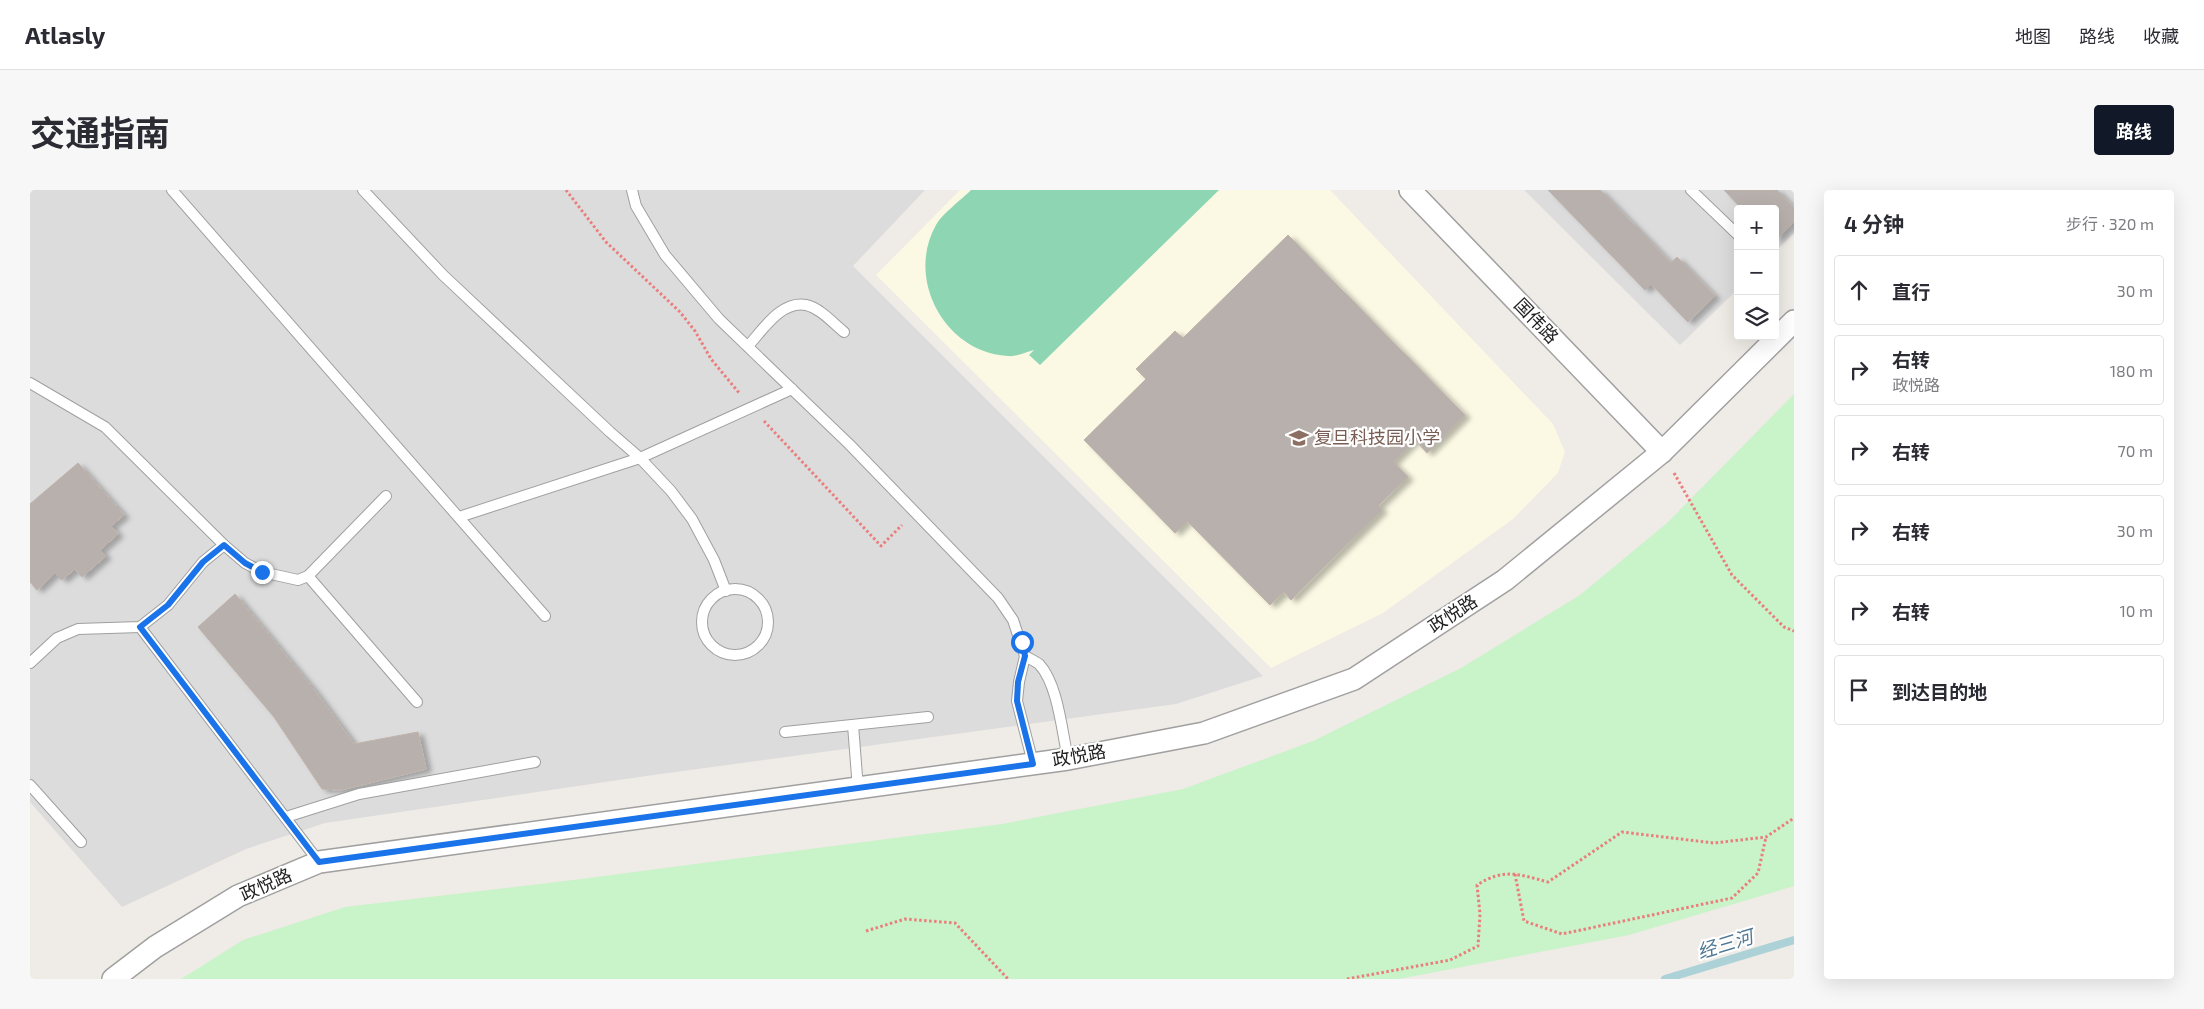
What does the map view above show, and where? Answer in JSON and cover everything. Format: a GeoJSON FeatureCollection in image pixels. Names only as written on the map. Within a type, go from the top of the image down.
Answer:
{"type":"FeatureCollection","features":[{"type":"Feature","properties":{"kind":"street","name":"国伟路"},"geometry":{"type":"LineString","coordinates":[[1410,190],[1662,452]]}},
{"type":"Feature","properties":{"kind":"street","name":"政悦路"},"geometry":{"type":"LineString","coordinates":[[113,979],[155,947],[238,896],[319,862],[1068,759],[1204,733],[1354,679],[1505,580],[1662,452],[1794,321]]}},
{"type":"Feature","properties":{"kind":"lane"},"geometry":{"type":"LineString","coordinates":[[172,190],[545,616]]}},
{"type":"Feature","properties":{"kind":"lane"},"geometry":{"type":"LineString","coordinates":[[363,190],[444,275],[640,458],[672,491],[692,519],[714,560],[726,591]]}},
{"type":"Feature","properties":{"kind":"lane"},"geometry":{"type":"LineString","coordinates":[[632,190],[636,206],[665,255],[719,319],[792,389],[998,598],[1013,620],[1025,656],[1018,682],[1017,701],[1033,764]]}},
{"type":"Feature","properties":{"kind":"lane"},"geometry":{"type":"LineString","coordinates":[[1691,190],[1734,231]]}},
{"type":"Feature","properties":{"kind":"lane"},"geometry":{"type":"LineString","coordinates":[[748,346],[772,319],[786,308],[805,305],[819,312],[844,332]]}},
{"type":"Feature","properties":{"kind":"lane"},"geometry":{"type":"LineString","coordinates":[[30,383],[105,427],[224,545],[245,563],[262,572],[298,580],[308,576],[386,496]]}},
{"type":"Feature","properties":{"kind":"lane"},"geometry":{"type":"LineString","coordinates":[[459,517],[640,458],[792,389]]}},
{"type":"Feature","properties":{"kind":"lane"},"geometry":{"type":"LineString","coordinates":[[30,663],[56,638],[78,629],[140,627],[168,605],[203,562],[224,545]]}},
{"type":"Feature","properties":{"kind":"lane"},"geometry":{"type":"LineString","coordinates":[[308,576],[417,702]]}},
{"type":"Feature","properties":{"kind":"lane"},"geometry":{"type":"LineString","coordinates":[[735,589],[746,591],[758,598],[767,616],[767,628],[761,643],[752,650],[737,656],[720,652],[709,643],[703,632],[702,617],[709,602],[715,596],[726,591],[735,589]]}},
{"type":"Feature","properties":{"kind":"lane"},"geometry":{"type":"LineString","coordinates":[[140,627],[319,862]]}},
{"type":"Feature","properties":{"kind":"lane"},"geometry":{"type":"LineString","coordinates":[[1025,656],[1038,663],[1046,674],[1052,688],[1068,759]]}},
{"type":"Feature","properties":{"kind":"lane"},"geometry":{"type":"LineString","coordinates":[[785,732],[928,718]]}},
{"type":"Feature","properties":{"kind":"lane"},"geometry":{"type":"LineString","coordinates":[[853,725],[858,789]]}},
{"type":"Feature","properties":{"kind":"lane"},"geometry":{"type":"LineString","coordinates":[[286,817],[359,794],[535,762]]}},
{"type":"Feature","properties":{"kind":"lane"},"geometry":{"type":"LineString","coordinates":[[30,785],[81,842]]}},
{"type":"Feature","properties":{"kind":"path"},"geometry":{"type":"LineString","coordinates":[[566,190],[606,242],[680,312],[695,331],[711,359],[752,408],[881,546],[915,512]]}},
{"type":"Feature","properties":{"kind":"path"},"geometry":{"type":"LineString","coordinates":[[1662,452],[1732,575],[1784,627],[1794,631]]}},
{"type":"Feature","properties":{"kind":"path"},"geometry":{"type":"LineString","coordinates":[[1347,979],[1450,960],[1478,946],[1480,914],[1477,885],[1492,876],[1515,874],[1548,882],[1622,832],[1714,843],[1766,837],[1794,818]]}},
{"type":"Feature","properties":{"kind":"path"},"geometry":{"type":"LineString","coordinates":[[1515,874],[1524,921],[1562,934],[1732,898],[1758,873],[1766,837]]}},
{"type":"Feature","properties":{"kind":"path"},"geometry":{"type":"LineString","coordinates":[[866,931],[904,919],[955,922],[1008,979]]}},
{"type":"Feature","properties":{"kind":"shaded area"},"geometry":{"type":"Polygon","coordinates":[[[30,190],[925,190],[853,266],[1263,676],[1176,704],[646,776],[325,823],[246,849],[122,907],[30,802],[30,190]]]}},
{"type":"Feature","properties":{"kind":"shaded area","name":"复旦科技园小学"},"geometry":{"type":"Polygon","coordinates":[[[960,190],[1330,190],[1553,424],[1565,452],[1558,473],[1513,519],[1383,613],[1271,668],[876,275],[960,190]]]}},
{"type":"Feature","properties":{"kind":"shaded area"},"geometry":{"type":"Polygon","coordinates":[[[1524,190],[1794,190],[1794,233],[1779,248],[1779,205],[1734,205],[1734,293],[1680,345],[1524,190]]]}},
{"type":"Feature","properties":{"kind":"green space"},"geometry":{"type":"Polygon","coordinates":[[[971,190],[1219,190],[1040,365],[1029,355],[1034,350],[1008,356],[986,352],[966,342],[950,328],[937,310],[929,290],[925,268],[928,246],[936,225],[971,190]]]}},
{"type":"Feature","properties":{"kind":"green space"},"geometry":{"type":"Polygon","coordinates":[[[1794,394],[1794,886],[1629,935],[1399,979],[181,979],[243,940],[345,907],[573,880],[1002,824],[1183,789],[1313,741],[1461,668],[1580,595],[1667,523],[1794,394]]]}},
{"type":"Feature","properties":{"kind":"building"},"geometry":{"type":"Polygon","coordinates":[[[1548,190],[1600,190],[1671,263],[1677,257],[1715,296],[1688,322],[1651,284],[1645,290],[1548,190]]]}},
{"type":"Feature","properties":{"kind":"building"},"geometry":{"type":"Polygon","coordinates":[[[1724,190],[1777,190],[1794,208],[1794,222],[1779,237],[1779,205],[1738,205],[1724,190]]]}},
{"type":"Feature","properties":{"kind":"building"},"geometry":{"type":"Polygon","coordinates":[[[1288,235],[1465,415],[1427,453],[1415,440],[1393,462],[1408,477],[1378,506],[1382,510],[1291,600],[1284,592],[1270,605],[1187,521],[1175,533],[1084,440],[1146,379],[1136,369],[1175,331],[1183,338],[1288,235]]]}},
{"type":"Feature","properties":{"kind":"building"},"geometry":{"type":"Polygon","coordinates":[[[78,463],[124,515],[111,526],[118,534],[100,550],[106,556],[82,577],[75,569],[62,580],[55,573],[37,590],[30,582],[30,504],[78,463]]]}},
{"type":"Feature","properties":{"kind":"building"},"geometry":{"type":"Polygon","coordinates":[[[235,594],[315,691],[354,744],[418,732],[426,769],[341,790],[322,789],[274,717],[198,627],[235,594]]]}},
{"type":"Feature","properties":{"kind":"waterway","name":"经三河"},"geometry":{"type":"LineString","coordinates":[[1665,979],[1794,940]]}},
{"type":"Feature","properties":{"kind":"place","name":"复旦科技园小学"},"geometry":{"type":"Point","coordinates":[1299,438]}},
{"type":"Feature","properties":{"kind":"route"},"geometry":{"type":"LineString","coordinates":[[262,572],[245,563],[224,545],[203,562],[168,605],[140,627],[319,862],[1033,764],[1017,701],[1018,682],[1025,656],[1022,642]]}}]}
